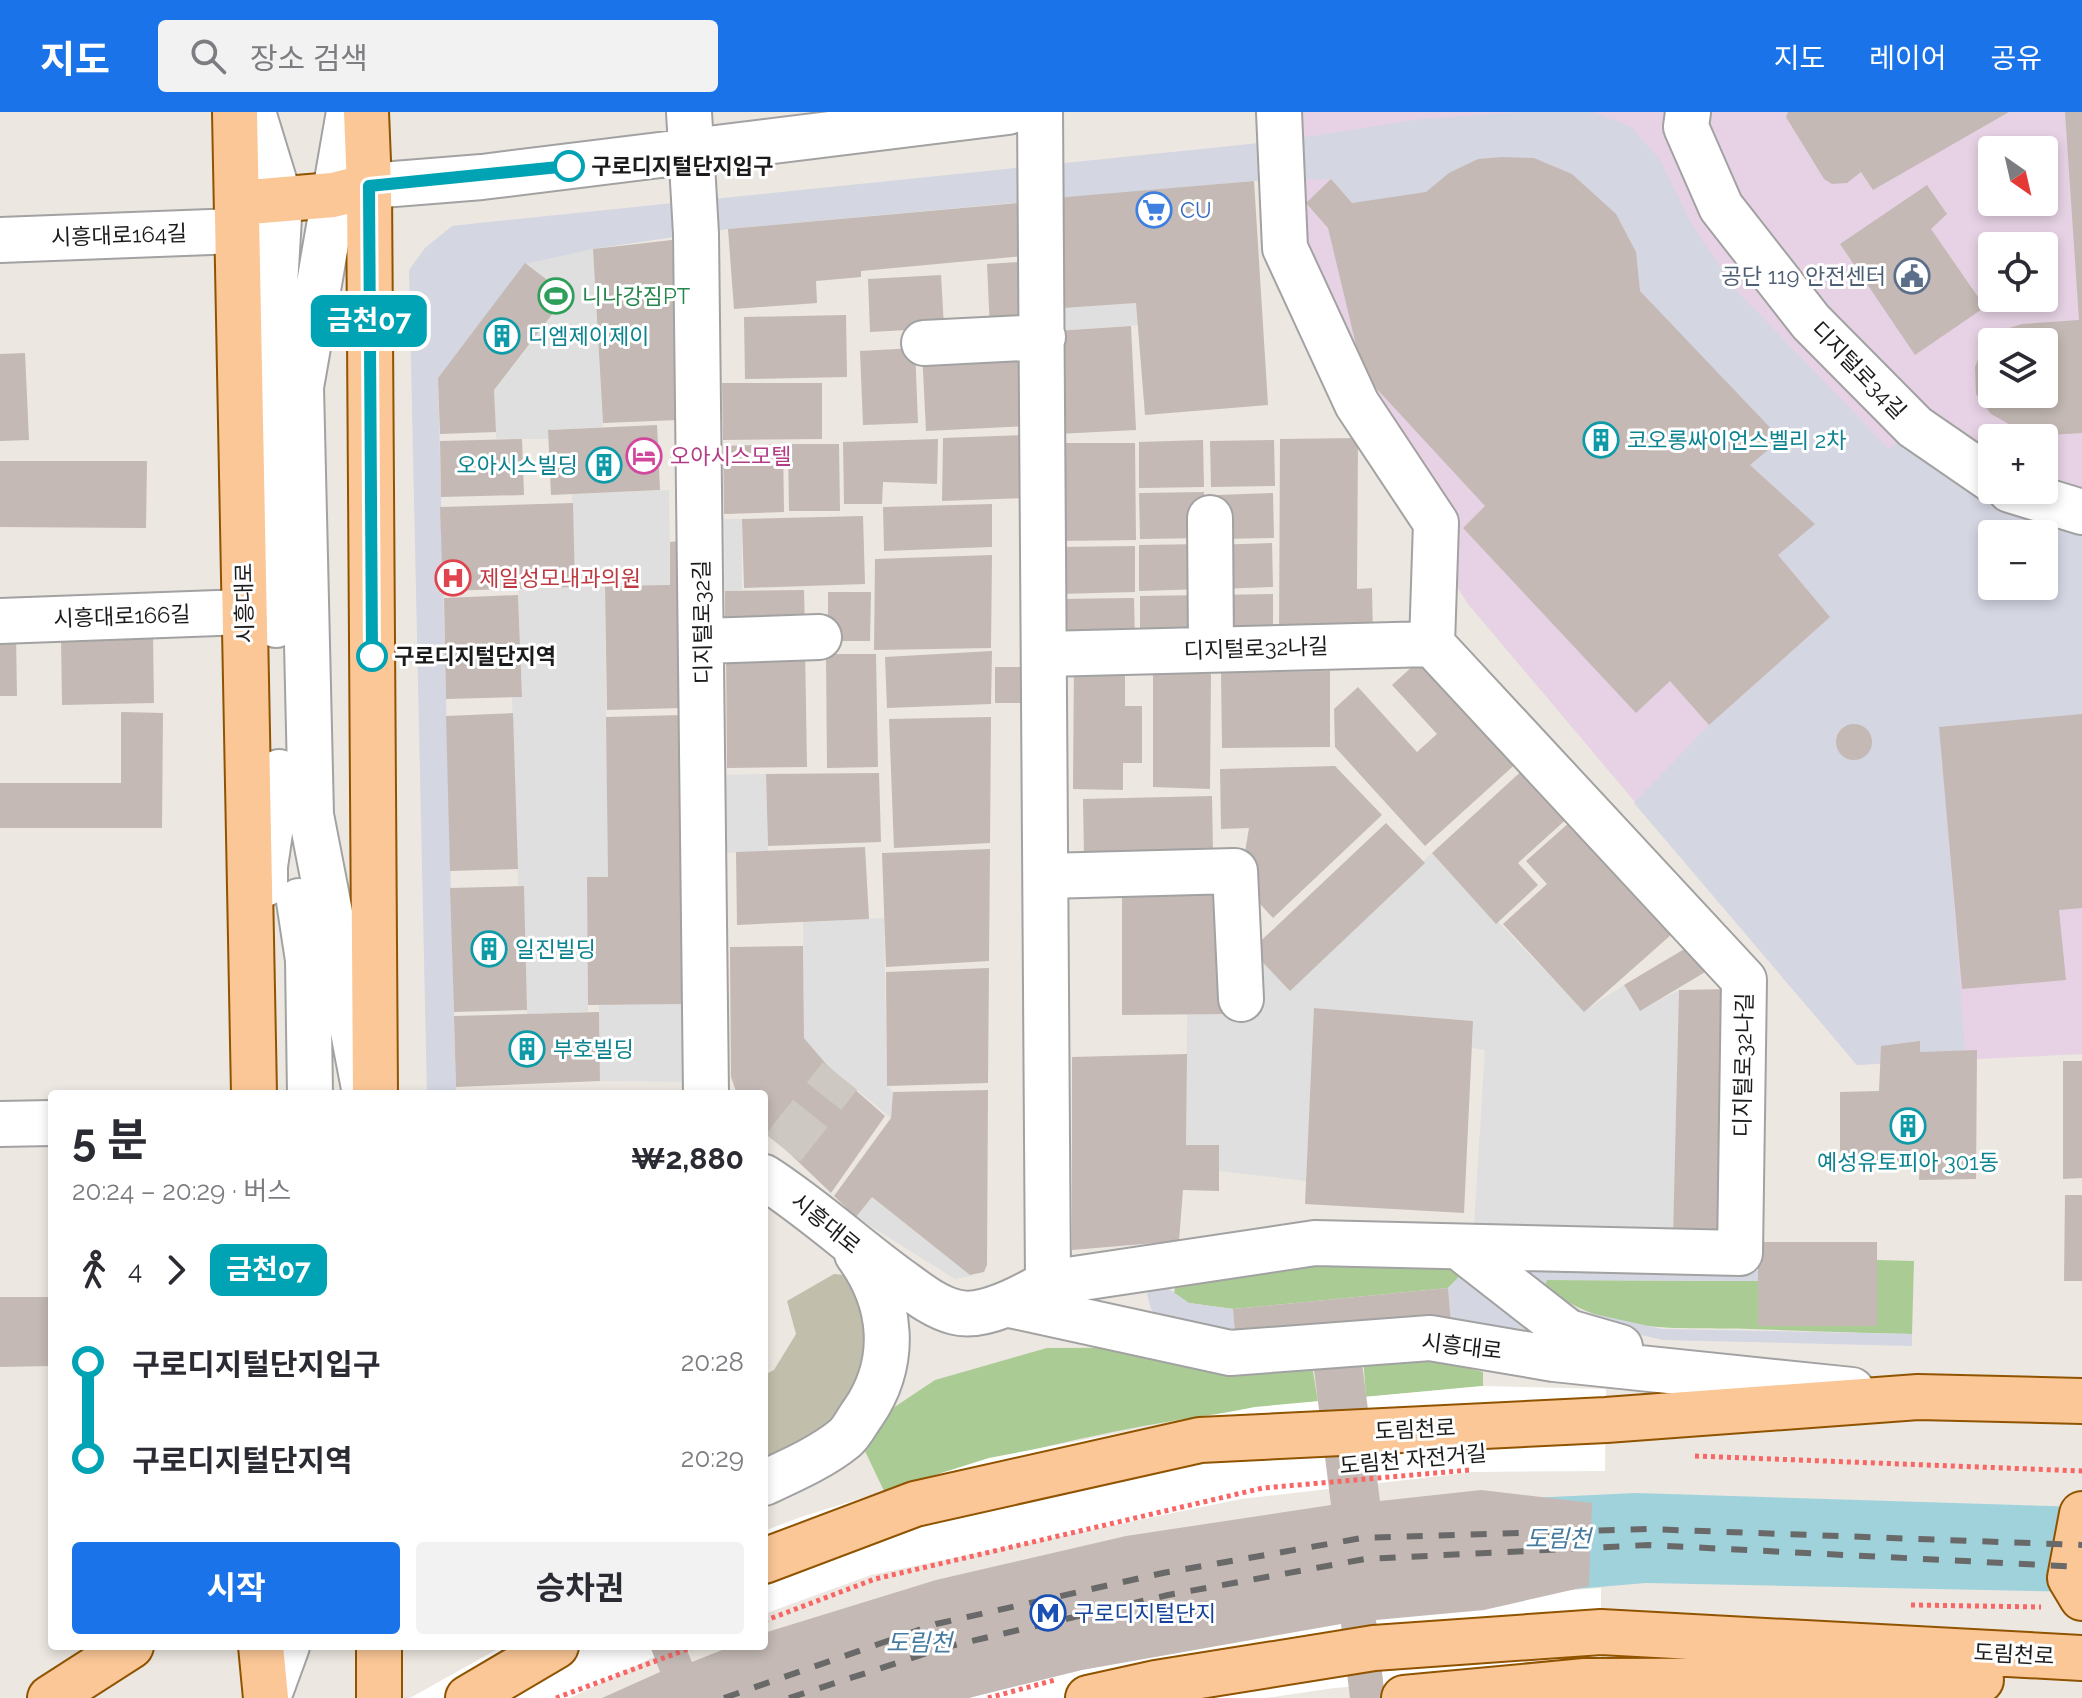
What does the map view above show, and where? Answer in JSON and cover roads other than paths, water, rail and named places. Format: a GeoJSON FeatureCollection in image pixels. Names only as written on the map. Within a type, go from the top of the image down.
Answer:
{"type":"FeatureCollection","features":[{"type":"Feature","properties":{"kind":"main road","name":"시흥대로"},"geometry":{"type":"LineString","coordinates":[[235,112],[252,211],[245,612],[254,1090]]}},
{"type":"Feature","properties":{"kind":"main road"},"geometry":{"type":"LineString","coordinates":[[366,112],[351,191],[375,1090]]}},
{"type":"Feature","properties":{"kind":"main road"},"geometry":{"type":"LineString","coordinates":[[252,211],[351,191]]}},
{"type":"Feature","properties":{"kind":"main road","name":"도림천로"},"geometry":{"type":"LineString","coordinates":[[768,1559],[915,1504],[1200,1440],[1606,1420],[1918,1397],[2082,1401]]}},
{"type":"Feature","properties":{"kind":"main road"},"geometry":{"type":"LineString","coordinates":[[2082,1514],[2070,1578],[2082,1598]]}},
{"type":"Feature","properties":{"kind":"main road","name":"도림천로"},"geometry":{"type":"LineString","coordinates":[[1088,1698],[1156,1683],[1374,1648],[1601,1632],[2082,1658]]}},
{"type":"Feature","properties":{"kind":"main road"},"geometry":{"type":"LineString","coordinates":[[50,1698],[125,1650]]}},
{"type":"Feature","properties":{"kind":"main road"},"geometry":{"type":"LineString","coordinates":[[261,1650],[267,1698]]}},
{"type":"Feature","properties":{"kind":"main road"},"geometry":{"type":"LineString","coordinates":[[379,1650],[379,1698]]}},
{"type":"Feature","properties":{"kind":"main road"},"geometry":{"type":"LineString","coordinates":[[468,1698],[549,1650]]}},
{"type":"Feature","properties":{"kind":"main road"},"geometry":{"type":"LineString","coordinates":[[1404,1698],[1552,1684],[2082,1679]]}},
{"type":"Feature","properties":{"kind":"street"},"geometry":{"type":"LineString","coordinates":[[253,112],[252,211],[269,387],[279,772],[308,960],[310,1090]]}},
{"type":"Feature","properties":{"kind":"street"},"geometry":{"type":"LineString","coordinates":[[349,112],[351,191],[301,387],[311,815],[364,1090]]}},
{"type":"Feature","properties":{"kind":"street"},"geometry":{"type":"LineString","coordinates":[[351,191],[482,177],[689,132],[1008,112]]}},
{"type":"Feature","properties":{"kind":"street"},"geometry":{"type":"LineString","coordinates":[[1040,112],[1048,654],[1051,1282]]}},
{"type":"Feature","properties":{"kind":"street"},"geometry":{"type":"LineString","coordinates":[[1048,112],[1048,654]]}},
{"type":"Feature","properties":{"kind":"street"},"geometry":{"type":"LineString","coordinates":[[1279,112],[1285,248],[1357,404],[1436,523],[1432,644]]}},
{"type":"Feature","properties":{"kind":"street","name":"디지털로34길"},"geometry":{"type":"LineString","coordinates":[[1688,112],[1686,127],[1721,207],[1811,322],[1915,427],[1978,470]]}},
{"type":"Feature","properties":{"kind":"street","name":"디지털로32길"},"geometry":{"type":"LineString","coordinates":[[689,132],[696,234],[706,1090]]}},
{"type":"Feature","properties":{"kind":"street","name":"시흥대로164길"},"geometry":{"type":"LineString","coordinates":[[0,240],[252,211]]}},
{"type":"Feature","properties":{"kind":"street"},"geometry":{"type":"LineString","coordinates":[[924,343],[1043,337]]}},
{"type":"Feature","properties":{"kind":"street"},"geometry":{"type":"LineString","coordinates":[[2056,504],[2082,512]]}},
{"type":"Feature","properties":{"kind":"street"},"geometry":{"type":"LineString","coordinates":[[1210,518],[1211,649]]}},
{"type":"Feature","properties":{"kind":"street","name":"시흥대로166길"},"geometry":{"type":"LineString","coordinates":[[0,621],[245,612]]}},
{"type":"Feature","properties":{"kind":"street"},"geometry":{"type":"LineString","coordinates":[[703,641],[819,637]]}},
{"type":"Feature","properties":{"kind":"street","name":"디지털로32나길"},"geometry":{"type":"LineString","coordinates":[[926,1299],[958,1313],[1010,1305],[1051,1282],[1315,1243],[1740,1253],[1744,980],[1432,644],[1048,654]]}},
{"type":"Feature","properties":{"kind":"street"},"geometry":{"type":"LineString","coordinates":[[275,1090],[265,866],[279,772]]}},
{"type":"Feature","properties":{"kind":"street"},"geometry":{"type":"LineString","coordinates":[[1050,876],[1235,871],[1241,999]]}},
{"type":"Feature","properties":{"kind":"street"},"geometry":{"type":"LineString","coordinates":[[0,1124],[48,1123]]}},
{"type":"Feature","properties":{"kind":"street","name":"시흥대로"},"geometry":{"type":"LineString","coordinates":[[770,1165],[794,1196],[848,1242],[926,1299]]}},
{"type":"Feature","properties":{"kind":"street"},"geometry":{"type":"LineString","coordinates":[[768,1478],[841,1432],[870,1389],[880,1356],[880,1317],[848,1242]]}},
{"type":"Feature","properties":{"kind":"street"},"geometry":{"type":"LineString","coordinates":[[1459,1247],[1568,1332],[1730,1377]]}},
{"type":"Feature","properties":{"kind":"street","name":"시흥대로"},"geometry":{"type":"LineString","coordinates":[[1010,1305],[1230,1353],[1430,1338],[1554,1359],[1918,1397]]}},
{"type":"Feature","properties":{"kind":"street"},"geometry":{"type":"LineString","coordinates":[[267,1698],[286,1650]]}},
{"type":"Feature","properties":{"kind":"street"},"geometry":{"type":"LineString","coordinates":[[288,1650],[288,1698]]}},
{"type":"Feature","properties":{"kind":"street"},"geometry":{"type":"LineString","coordinates":[[1552,1684],[1599,1698]]}},
{"type":"Feature","properties":{"kind":"water","name":"도림천"},"geometry":{"type":"Polygon","coordinates":[[[1636,1493],[2082,1507],[2082,1592],[1646,1583],[1372,1606],[606,1698],[752,1650],[768,1650],[768,1645],[1357,1506],[1636,1493]]]}},
{"type":"Feature","properties":{"kind":"tunnel"},"geometry":{"type":"LineString","coordinates":[[783,1148],[840,1076]]}},
{"type":"Feature","properties":{"kind":"railway"},"geometry":{"type":"LineString","coordinates":[[724,1698],[936,1624],[1163,1573],[1362,1538],[1648,1529],[2082,1545]]}},
{"type":"Feature","properties":{"kind":"railway"},"geometry":{"type":"LineString","coordinates":[[789,1698],[946,1647],[1168,1595],[1365,1559],[1648,1545],[2082,1567]]}},
{"type":"Feature","properties":{"kind":"place","name":"구로디지털단지입구"},"geometry":{"type":"Point","coordinates":[569,166]}},
{"type":"Feature","properties":{"kind":"place","name":"CU"},"geometry":{"type":"Point","coordinates":[1154,210]}},
{"type":"Feature","properties":{"kind":"place","name":"공단 119 안전센터"},"geometry":{"type":"Point","coordinates":[1912,276]}},
{"type":"Feature","properties":{"kind":"place","name":"니나강짐PT"},"geometry":{"type":"Point","coordinates":[556,296]}},
{"type":"Feature","properties":{"kind":"place","name":"디엠제이제이"},"geometry":{"type":"Point","coordinates":[502,336]}},
{"type":"Feature","properties":{"kind":"place","name":"코오롱싸이언스벨리 2차"},"geometry":{"type":"Point","coordinates":[1601,440]}},
{"type":"Feature","properties":{"kind":"place","name":"오아시스모텔"},"geometry":{"type":"Point","coordinates":[644,456]}},
{"type":"Feature","properties":{"kind":"place","name":"오아시스빌딩"},"geometry":{"type":"Point","coordinates":[604,465]}},
{"type":"Feature","properties":{"kind":"place","name":"제일성모내과의원"},"geometry":{"type":"Point","coordinates":[453,578]}},
{"type":"Feature","properties":{"kind":"place","name":"구로디지털단지역"},"geometry":{"type":"Point","coordinates":[372,656]}},
{"type":"Feature","properties":{"kind":"place","name":"일진빌딩"},"geometry":{"type":"Point","coordinates":[489,949]}},
{"type":"Feature","properties":{"kind":"place","name":"부호빌딩"},"geometry":{"type":"Point","coordinates":[527,1049]}},
{"type":"Feature","properties":{"kind":"place","name":"예성유토피아 301동"},"geometry":{"type":"Point","coordinates":[1908,1126]}},
{"type":"Feature","properties":{"kind":"place","name":"구로디지털단지"},"geometry":{"type":"Point","coordinates":[1048,1613]}}]}
